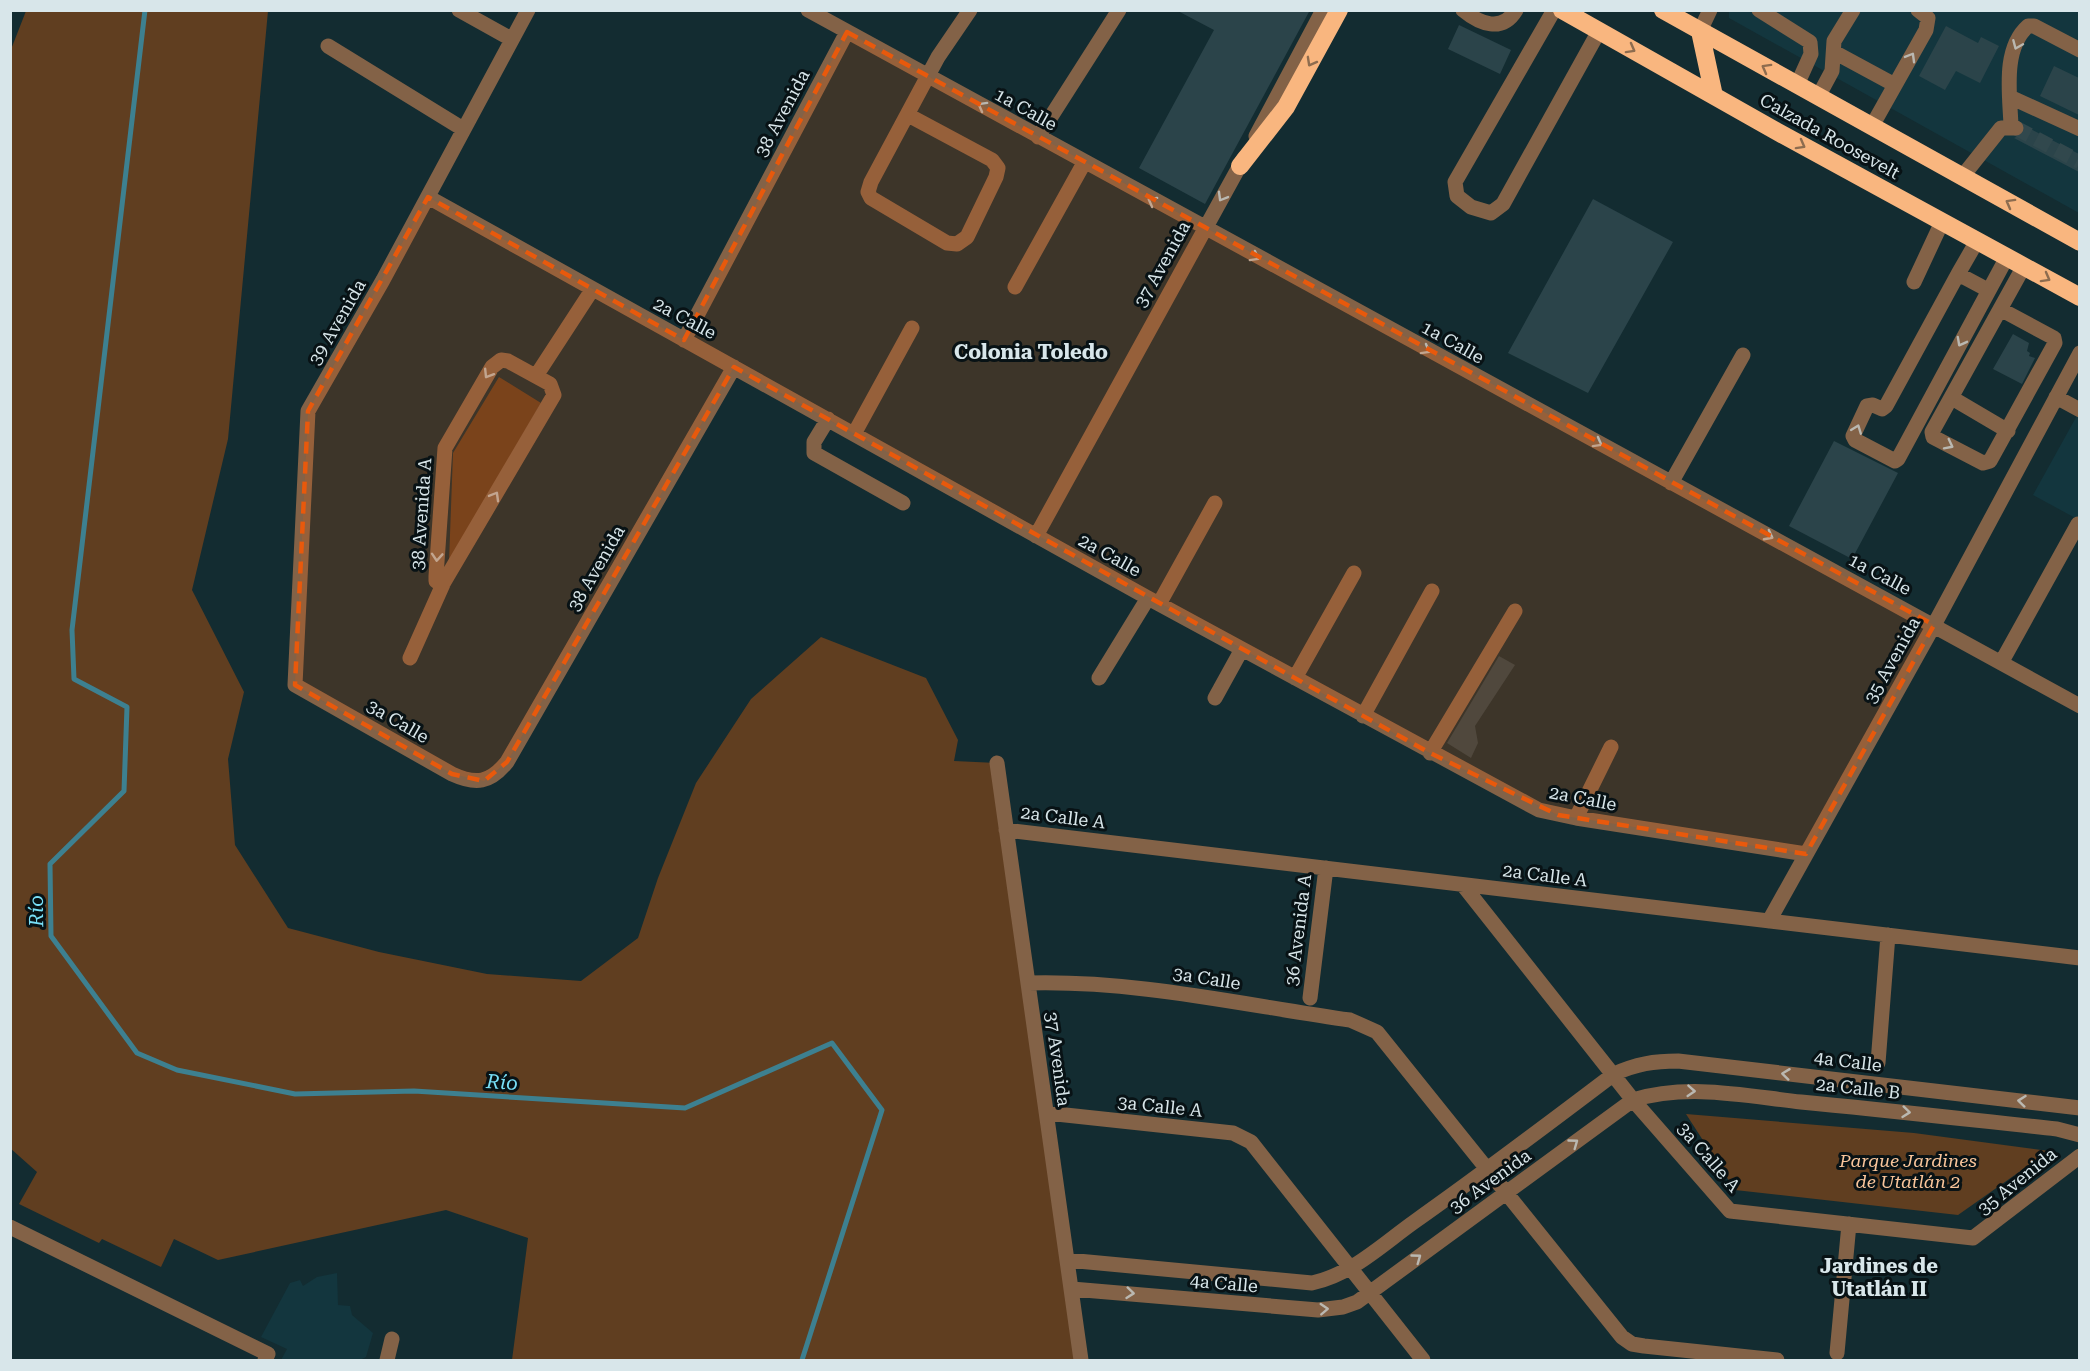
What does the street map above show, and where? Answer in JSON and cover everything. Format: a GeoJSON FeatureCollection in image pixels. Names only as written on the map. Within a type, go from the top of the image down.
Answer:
{"type":"FeatureCollection","features":[{"type":"Feature","properties":{"kind":"highway"},"geometry":{"type":"LineString","coordinates":[[1240,166],[1286,107],[1339,10]]}},
{"type":"Feature","properties":{"kind":"highway","name":"Calzada Roosevelt"},"geometry":{"type":"LineString","coordinates":[[1562,10],[2079,297]]}},
{"type":"Feature","properties":{"kind":"highway","name":"Calzada Roosevelt"},"geometry":{"type":"LineString","coordinates":[[1663,10],[2079,242]]}},
{"type":"Feature","properties":{"kind":"highway"},"geometry":{"type":"LineString","coordinates":[[1700,31],[1714,96]]}},
{"type":"Feature","properties":{"kind":"street"},"geometry":{"type":"LineString","coordinates":[[459,10],[511,39]]}},
{"type":"Feature","properties":{"kind":"street","name":"39 Avenida"},"geometry":{"type":"LineString","coordinates":[[295,685],[308,411],[428,197],[528,10]]}},
{"type":"Feature","properties":{"kind":"street","name":"1a Calle"},"geometry":{"type":"LineString","coordinates":[[808,10],[1204,229],[2079,706]]}},
{"type":"Feature","properties":{"kind":"street"},"geometry":{"type":"LineString","coordinates":[[908,115],[992,160],[998,168],[967,237],[957,244],[947,243],[871,198],[868,192],[871,182],[928,76],[970,10]]}},
{"type":"Feature","properties":{"kind":"street"},"geometry":{"type":"LineString","coordinates":[[1038,137],[1119,10]]}},
{"type":"Feature","properties":{"kind":"street","name":"37 Avenida"},"geometry":{"type":"LineString","coordinates":[[1036,536],[1240,166],[1323,10]]}},
{"type":"Feature","properties":{"kind":"street"},"geometry":{"type":"LineString","coordinates":[[1463,10],[1478,20],[1495,25],[1506,23],[1516,10]]}},
{"type":"Feature","properties":{"kind":"street"},"geometry":{"type":"LineString","coordinates":[[1554,10],[1455,182],[1456,196],[1471,207],[1491,213],[1503,204],[1599,32]]}},
{"type":"Feature","properties":{"kind":"street"},"geometry":{"type":"LineString","coordinates":[[1700,31],[1710,10]]}},
{"type":"Feature","properties":{"kind":"street"},"geometry":{"type":"LineString","coordinates":[[1759,10],[1810,42],[1811,54],[1797,85]]}},
{"type":"Feature","properties":{"kind":"street"},"geometry":{"type":"LineString","coordinates":[[1818,97],[1832,71],[1834,41],[1853,10]]}},
{"type":"Feature","properties":{"kind":"street"},"geometry":{"type":"LineString","coordinates":[[1872,126],[1926,30],[1928,18],[1918,10]]}},
{"type":"Feature","properties":{"kind":"street"},"geometry":{"type":"LineString","coordinates":[[1962,177],[2001,128],[2013,127],[2010,62],[2028,26],[2034,26],[2079,50]]}},
{"type":"Feature","properties":{"kind":"street","name":"38 Avenida"},"geometry":{"type":"LineString","coordinates":[[684,340],[848,32]]}},
{"type":"Feature","properties":{"kind":"street"},"geometry":{"type":"LineString","coordinates":[[328,46],[464,129]]}},
{"type":"Feature","properties":{"kind":"street"},"geometry":{"type":"LineString","coordinates":[[1834,52],[1895,85]]}},
{"type":"Feature","properties":{"kind":"street"},"geometry":{"type":"LineString","coordinates":[[2010,97],[2079,129]]}},
{"type":"Feature","properties":{"kind":"street"},"geometry":{"type":"LineString","coordinates":[[1015,286],[1084,163]]}},
{"type":"Feature","properties":{"kind":"street","name":"2a Calle"},"geometry":{"type":"LineString","coordinates":[[428,197],[1153,601],[1539,810],[1576,818],[1806,854]]}},
{"type":"Feature","properties":{"kind":"street"},"geometry":{"type":"LineString","coordinates":[[1914,282],[1942,222]]}},
{"type":"Feature","properties":{"kind":"street"},"geometry":{"type":"LineString","coordinates":[[1977,241],[1886,406],[1882,409],[1873,405],[1867,406],[1853,436],[1854,440],[1895,460],[1898,459],[2007,257]]}},
{"type":"Feature","properties":{"kind":"street"},"geometry":{"type":"LineString","coordinates":[[2000,309],[2054,338],[2055,343],[2008,431],[1986,463],[1933,437],[1932,432],[1952,398],[2000,309],[2024,266]]}},
{"type":"Feature","properties":{"kind":"street"},"geometry":{"type":"LineString","coordinates":[[1958,274],[1988,290]]}},
{"type":"Feature","properties":{"kind":"street"},"geometry":{"type":"LineString","coordinates":[[536,376],[592,290]]}},
{"type":"Feature","properties":{"kind":"street"},"geometry":{"type":"LineString","coordinates":[[854,434],[912,328]]}},
{"type":"Feature","properties":{"kind":"street"},"geometry":{"type":"LineString","coordinates":[[1671,483],[1743,355]]}},
{"type":"Feature","properties":{"kind":"street","name":"35 Avenida"},"geometry":{"type":"LineString","coordinates":[[1769,921],[1934,626],[2079,355]]}},
{"type":"Feature","properties":{"kind":"street","name":"38 Avenida A"},"geometry":{"type":"LineString","coordinates":[[508,361],[536,376],[553,387],[554,395],[444,582],[436,581],[445,448],[497,363],[508,361]]}},
{"type":"Feature","properties":{"kind":"street","name":"38 Avenida"},"geometry":{"type":"LineString","coordinates":[[484,781],[498,773],[507,762],[734,367]]}},
{"type":"Feature","properties":{"kind":"street"},"geometry":{"type":"LineString","coordinates":[[2056,397],[2079,410]]}},
{"type":"Feature","properties":{"kind":"street"},"geometry":{"type":"LineString","coordinates":[[1952,398],[2008,431]]}},
{"type":"Feature","properties":{"kind":"street"},"geometry":{"type":"LineString","coordinates":[[828,420],[814,442],[814,453],[903,502]]}},
{"type":"Feature","properties":{"kind":"street"},"geometry":{"type":"LineString","coordinates":[[1099,678],[1153,601],[1215,502]]}},
{"type":"Feature","properties":{"kind":"street"},"geometry":{"type":"LineString","coordinates":[[2001,663],[2078,524]]}},
{"type":"Feature","properties":{"kind":"street"},"geometry":{"type":"LineString","coordinates":[[1295,678],[1354,573]]}},
{"type":"Feature","properties":{"kind":"street"},"geometry":{"type":"LineString","coordinates":[[410,658],[444,582]]}},
{"type":"Feature","properties":{"kind":"street"},"geometry":{"type":"LineString","coordinates":[[1363,716],[1432,591]]}},
{"type":"Feature","properties":{"kind":"street"},"geometry":{"type":"LineString","coordinates":[[1430,753],[1515,611]]}},
{"type":"Feature","properties":{"kind":"street"},"geometry":{"type":"LineString","coordinates":[[1215,698],[1242,649]]}},
{"type":"Feature","properties":{"kind":"street","name":"3a Calle"},"geometry":{"type":"LineString","coordinates":[[295,685],[452,774],[467,781],[484,781]]}},
{"type":"Feature","properties":{"kind":"street"},"geometry":{"type":"LineString","coordinates":[[1576,818],[1611,747]]}},
{"type":"Feature","properties":{"kind":"street","name":"37 Avenida"},"geometry":{"type":"LineString","coordinates":[[997,763],[1081,1360]]}},
{"type":"Feature","properties":{"kind":"street","name":"2a Calle A"},"geometry":{"type":"LineString","coordinates":[[1006,830],[2079,957]]}},
{"type":"Feature","properties":{"kind":"street","name":"36 Avenida A"},"geometry":{"type":"LineString","coordinates":[[1310,998],[1326,868]]}},
{"type":"Feature","properties":{"kind":"street","name":"3a Calle A"},"geometry":{"type":"LineString","coordinates":[[1463,885],[1633,1100],[1730,1211],[1966,1238],[1978,1236]]}},
{"type":"Feature","properties":{"kind":"street"},"geometry":{"type":"LineString","coordinates":[[1878,1064],[1888,935]]}},
{"type":"Feature","properties":{"kind":"street","name":"3a Calle"},"geometry":{"type":"LineString","coordinates":[[1028,983],[1077,982],[1141,988],[1350,1020],[1377,1032],[1488,1170]]}},
{"type":"Feature","properties":{"kind":"street","name":"4a Calle"},"geometry":{"type":"LineString","coordinates":[[1614,1074],[1634,1065],[1678,1061],[2079,1108]]}},
{"type":"Feature","properties":{"kind":"street","name":"36 Avenida"},"geometry":{"type":"LineString","coordinates":[[1351,1267],[1488,1170],[1614,1074]]}},
{"type":"Feature","properties":{"kind":"street"},"geometry":{"type":"LineString","coordinates":[[1875,1109],[1877,1084]]}},
{"type":"Feature","properties":{"kind":"street","name":"2a Calle B"},"geometry":{"type":"LineString","coordinates":[[1633,1100],[1659,1092],[1685,1091],[2057,1129],[2079,1135]]}},
{"type":"Feature","properties":{"kind":"street","name":"36 Avenida"},"geometry":{"type":"LineString","coordinates":[[1369,1292],[1633,1100]]}},
{"type":"Feature","properties":{"kind":"street","name":"3a Calle A"},"geometry":{"type":"LineString","coordinates":[[1047,1113],[1233,1133],[1251,1142],[1263,1154],[1423,1360]]}},
{"type":"Feature","properties":{"kind":"street","name":"35 Avenida"},"geometry":{"type":"LineString","coordinates":[[1978,1236],[2079,1156]]}},
{"type":"Feature","properties":{"kind":"street"},"geometry":{"type":"LineString","coordinates":[[1488,1170],[1613,1328],[1632,1344],[1778,1360]]}},
{"type":"Feature","properties":{"kind":"street"},"geometry":{"type":"LineString","coordinates":[[1838,1353],[1849,1224]]}},
{"type":"Feature","properties":{"kind":"street"},"geometry":{"type":"LineString","coordinates":[[10,1227],[267,1357]]}},
{"type":"Feature","properties":{"kind":"street","name":"4a Calle"},"geometry":{"type":"LineString","coordinates":[[1067,1260],[1312,1283],[1351,1267]]}},
{"type":"Feature","properties":{"kind":"street","name":"4a Calle"},"geometry":{"type":"LineString","coordinates":[[1072,1289],[1318,1310],[1343,1307],[1369,1292]]}},
{"type":"Feature","properties":{"kind":"street"},"geometry":{"type":"LineString","coordinates":[[387,1360],[392,1340]]}},
{"type":"Feature","properties":{"kind":"highlighted area"},"geometry":{"type":"Polygon","coordinates":[[[847,32],[1934,625],[1806,854],[1558,815],[1430,753],[734,367],[507,762],[484,781],[452,774],[295,685],[308,411],[428,197],[684,340],[847,32]]]}},
{"type":"Feature","properties":{"kind":"shaded area"},"geometry":{"type":"Polygon","coordinates":[[[1729,11],[2079,11],[2079,213],[1729,18],[1729,11]]]}},
{"type":"Feature","properties":{"kind":"shaded area"},"geometry":{"type":"Polygon","coordinates":[[[2079,412],[2079,520],[2033,495],[2079,412]]]}},
{"type":"Feature","properties":{"kind":"shaded area"},"geometry":{"type":"Polygon","coordinates":[[[337,1273],[338,1305],[350,1306],[352,1315],[373,1333],[366,1357],[360,1360],[281,1360],[287,1349],[261,1337],[290,1283],[300,1280],[303,1286],[317,1277],[337,1273]]]}},
{"type":"Feature","properties":{"kind":"green space"},"geometry":{"type":"Polygon","coordinates":[[[26,11],[268,11],[228,439],[192,590],[244,692],[228,759],[235,845],[288,928],[379,952],[487,974],[581,981],[638,938],[658,878],[696,783],[751,699],[821,637],[926,678],[958,740],[954,761],[997,763],[1081,1360],[512,1360],[528,1238],[446,1210],[218,1260],[174,1239],[161,1267],[102,1239],[99,1243],[19,1204],[37,1172],[10,1148],[10,52],[26,11]]]}},
{"type":"Feature","properties":{"kind":"green space"},"geometry":{"type":"Polygon","coordinates":[[[499,377],[541,403],[449,562],[453,453],[499,377]]]}},
{"type":"Feature","properties":{"kind":"green space","name":"Parque Jardines de Utatlán 2"},"geometry":{"type":"Polygon","coordinates":[[[1686,1114],[1914,1133],[2049,1151],[1958,1215],[1735,1190],[1686,1114]]]}},
{"type":"Feature","properties":{"kind":"building"},"geometry":{"type":"Polygon","coordinates":[[[1176,10],[1310,10],[1205,204],[1139,168],[1214,30],[1176,10]]]}},
{"type":"Feature","properties":{"kind":"building"},"geometry":{"type":"Polygon","coordinates":[[[1459,25],[1511,50],[1500,74],[1448,49],[1459,25]]]}},
{"type":"Feature","properties":{"kind":"building"},"geometry":{"type":"Polygon","coordinates":[[[1946,26],[1978,43],[1981,37],[1999,46],[1980,83],[1956,71],[1945,90],[1919,76],[1946,26]]]}},
{"type":"Feature","properties":{"kind":"building"},"geometry":{"type":"Polygon","coordinates":[[[2054,66],[2079,78],[2079,115],[2040,96],[2054,66]]]}},
{"type":"Feature","properties":{"kind":"building"},"geometry":{"type":"Polygon","coordinates":[[[2025,126],[2079,154],[2079,172],[2014,138],[2024,133],[2025,126]]]}},
{"type":"Feature","properties":{"kind":"building"},"geometry":{"type":"Polygon","coordinates":[[[1593,199],[1673,242],[1588,393],[1508,353],[1593,199]]]}},
{"type":"Feature","properties":{"kind":"building"},"geometry":{"type":"Polygon","coordinates":[[[2013,334],[2029,343],[2027,351],[2030,353],[2029,356],[2035,358],[2022,384],[1993,369],[2013,334]]]}},
{"type":"Feature","properties":{"kind":"building"},"geometry":{"type":"Polygon","coordinates":[[[1834,441],[1898,473],[1852,559],[1789,526],[1834,441]]]}},
{"type":"Feature","properties":{"kind":"building"},"geometry":{"type":"Polygon","coordinates":[[[1499,656],[1515,665],[1475,726],[1478,743],[1471,758],[1447,743],[1499,656]]]}},
{"type":"Feature","properties":{"kind":"waterway","name":"Río"},"geometry":{"type":"LineString","coordinates":[[145,10],[72,630],[74,679],[127,707],[124,791],[50,864],[51,936],[137,1053],[177,1070],[295,1094],[414,1091],[685,1108],[832,1043],[882,1110],[802,1360]]}},
{"type":"Feature","properties":{"kind":"tunnel"},"geometry":{"type":"LineString","coordinates":[[2016,128],[2080,162]]}},
{"type":"Feature","properties":{"kind":"district","name":"Colonia Toledo"},"geometry":{"type":"Point","coordinates":[1031,352]}},
{"type":"Feature","properties":{"kind":"district","name":"Jardines de Utatlán II"},"geometry":{"type":"Point","coordinates":[1879,1278]}}]}
